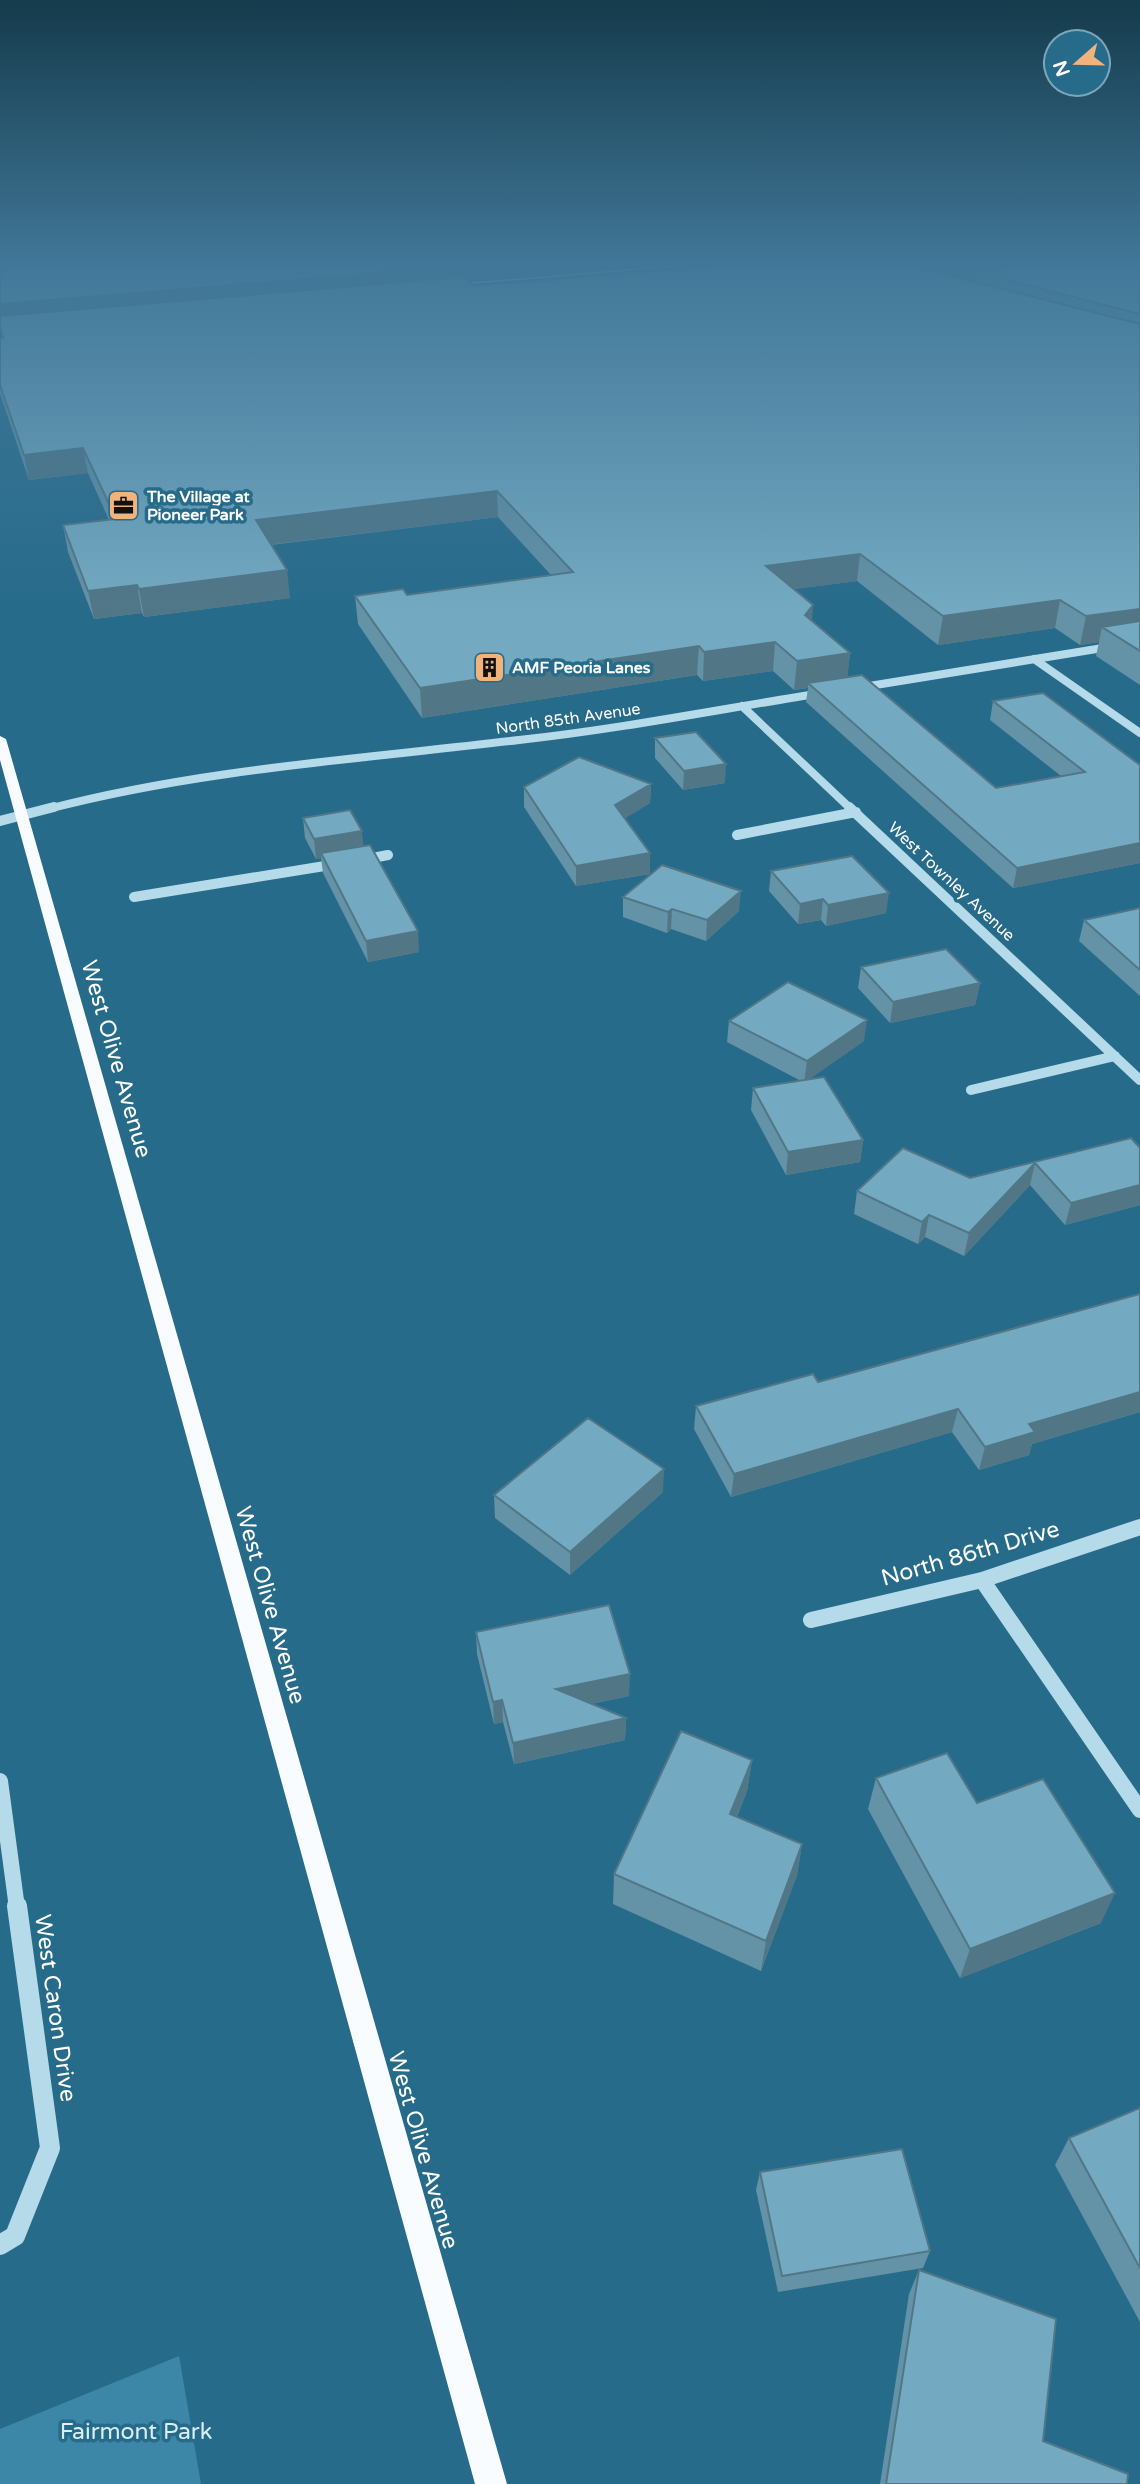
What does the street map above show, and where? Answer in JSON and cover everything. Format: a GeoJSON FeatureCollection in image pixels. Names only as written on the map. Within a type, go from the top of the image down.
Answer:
{"type":"FeatureCollection","features":[{"type":"Feature","properties":{"kind":"main road","name":"West Olive Avenue"},"geometry":{"type":"LineString","coordinates":[[0,739],[11,819],[491,2484]]}},
{"type":"Feature","properties":{"kind":"street"},"geometry":{"type":"LineString","coordinates":[[853,688],[1140,642]]}},
{"type":"Feature","properties":{"kind":"street"},"geometry":{"type":"LineString","coordinates":[[1034,659],[1140,733]]}},
{"type":"Feature","properties":{"kind":"street","name":"North 85th Avenue"},"geometry":{"type":"LineString","coordinates":[[11,819],[92,797],[280,766],[523,740],[839,691]]}},
{"type":"Feature","properties":{"kind":"street","name":"West Townley Avenue"},"geometry":{"type":"LineString","coordinates":[[742,706],[1140,1080]]}},
{"type":"Feature","properties":{"kind":"street"},"geometry":{"type":"LineString","coordinates":[[737,835],[856,812]]}},
{"type":"Feature","properties":{"kind":"street"},"geometry":{"type":"LineString","coordinates":[[134,897],[388,855]]}},
{"type":"Feature","properties":{"kind":"street"},"geometry":{"type":"LineString","coordinates":[[971,1090],[1115,1056]]}},
{"type":"Feature","properties":{"kind":"street","name":"North 86th Drive"},"geometry":{"type":"LineString","coordinates":[[811,1620],[982,1580],[1140,1527]]}},
{"type":"Feature","properties":{"kind":"street"},"geometry":{"type":"LineString","coordinates":[[982,1580],[1140,1810]]}},
{"type":"Feature","properties":{"kind":"street","name":"West Caron Drive"},"geometry":{"type":"LineString","coordinates":[[0,1781],[50,2148],[8,2241]]}},
{"type":"Feature","properties":{"kind":"green space","name":"Fairmont Park"},"geometry":{"type":"Polygon","coordinates":[[[179,2356],[201,2484],[0,2484],[0,2429],[179,2356]]]}},
{"type":"Feature","properties":{"kind":"building"},"geometry":{"type":"Polygon","coordinates":[[[0,382],[1140,382],[1140,609],[1086,616],[1060,600],[943,616],[860,554],[766,566],[813,605],[805,615],[850,653],[797,661],[775,642],[704,652],[699,646],[420,688],[355,596],[403,589],[407,595],[573,572],[497,491],[256,520],[287,570],[139,589],[137,585],[88,591],[63,525],[116,519],[83,448],[24,455],[0,382]]]}},
{"type":"Feature","properties":{"kind":"building"},"geometry":{"type":"Polygon","coordinates":[[[1140,621],[1140,651],[1102,627],[1140,621]]]}},
{"type":"Feature","properties":{"kind":"building"},"geometry":{"type":"Polygon","coordinates":[[[862,675],[996,788],[1085,772],[993,701],[1043,693],[1140,765],[1140,843],[1017,868],[808,683],[862,675]]]}},
{"type":"Feature","properties":{"kind":"building"},"geometry":{"type":"Polygon","coordinates":[[[696,732],[726,764],[684,771],[655,738],[696,732]]]}},
{"type":"Feature","properties":{"kind":"building"},"geometry":{"type":"Polygon","coordinates":[[[579,757],[651,784],[615,805],[650,853],[576,866],[524,787],[579,757]]]}},
{"type":"Feature","properties":{"kind":"building"},"geometry":{"type":"Polygon","coordinates":[[[350,810],[362,831],[314,839],[303,818],[350,810]]]}},
{"type":"Feature","properties":{"kind":"building"},"geometry":{"type":"Polygon","coordinates":[[[370,845],[418,931],[366,941],[321,853],[370,845]]]}},
{"type":"Feature","properties":{"kind":"building"},"geometry":{"type":"Polygon","coordinates":[[[852,856],[889,893],[828,905],[823,899],[800,904],[771,871],[852,856]]]}},
{"type":"Feature","properties":{"kind":"building"},"geometry":{"type":"Polygon","coordinates":[[[662,865],[741,891],[707,920],[672,909],[668,912],[623,897],[662,865]]]}},
{"type":"Feature","properties":{"kind":"building"},"geometry":{"type":"Polygon","coordinates":[[[1140,908],[1140,970],[1084,920],[1140,908]]]}},
{"type":"Feature","properties":{"kind":"building"},"geometry":{"type":"Polygon","coordinates":[[[946,949],[980,983],[893,1002],[861,967],[946,949]]]}},
{"type":"Feature","properties":{"kind":"building"},"geometry":{"type":"Polygon","coordinates":[[[788,982],[867,1020],[807,1061],[729,1021],[788,982]]]}},
{"type":"Feature","properties":{"kind":"building"},"geometry":{"type":"Polygon","coordinates":[[[824,1077],[863,1140],[788,1152],[753,1088],[824,1077]]]}},
{"type":"Feature","properties":{"kind":"building"},"geometry":{"type":"Polygon","coordinates":[[[1131,1138],[1140,1148],[1140,1185],[1071,1203],[1035,1163],[969,1233],[929,1215],[922,1222],[857,1191],[903,1148],[970,1178],[1131,1138]]]}},
{"type":"Feature","properties":{"kind":"building"},"geometry":{"type":"Polygon","coordinates":[[[1140,1294],[1140,1392],[1029,1424],[1035,1432],[985,1447],[958,1409],[734,1474],[696,1406],[813,1374],[818,1382],[1140,1294]]]}},
{"type":"Feature","properties":{"kind":"building"},"geometry":{"type":"Polygon","coordinates":[[[588,1418],[664,1469],[570,1552],[494,1495],[588,1418]]]}},
{"type":"Feature","properties":{"kind":"building"},"geometry":{"type":"Polygon","coordinates":[[[609,1605],[630,1674],[556,1689],[626,1718],[513,1743],[502,1700],[493,1702],[476,1632],[609,1605]]]}},
{"type":"Feature","properties":{"kind":"building"},"geometry":{"type":"Polygon","coordinates":[[[681,1731],[752,1760],[730,1814],[802,1844],[766,1941],[614,1874],[681,1731]]]}},
{"type":"Feature","properties":{"kind":"building"},"geometry":{"type":"Polygon","coordinates":[[[947,1753],[977,1803],[1043,1779],[1115,1893],[970,1949],[876,1778],[947,1753]]]}},
{"type":"Feature","properties":{"kind":"building"},"geometry":{"type":"Polygon","coordinates":[[[1140,2108],[1140,2268],[1069,2138],[1140,2108]]]}},
{"type":"Feature","properties":{"kind":"building"},"geometry":{"type":"Polygon","coordinates":[[[902,2149],[930,2251],[782,2276],[760,2172],[902,2149]]]}},
{"type":"Feature","properties":{"kind":"building"},"geometry":{"type":"Polygon","coordinates":[[[919,2270],[1056,2319],[1043,2441],[1128,2474],[1127,2484],[886,2484],[919,2270]]]}},
{"type":"Feature","properties":{"kind":"place","name":"The Village at Pioneer Park"},"geometry":{"type":"Point","coordinates":[124,505]}},
{"type":"Feature","properties":{"kind":"place","name":"AMF Peoria Lanes"},"geometry":{"type":"Point","coordinates":[489,667]}}]}
